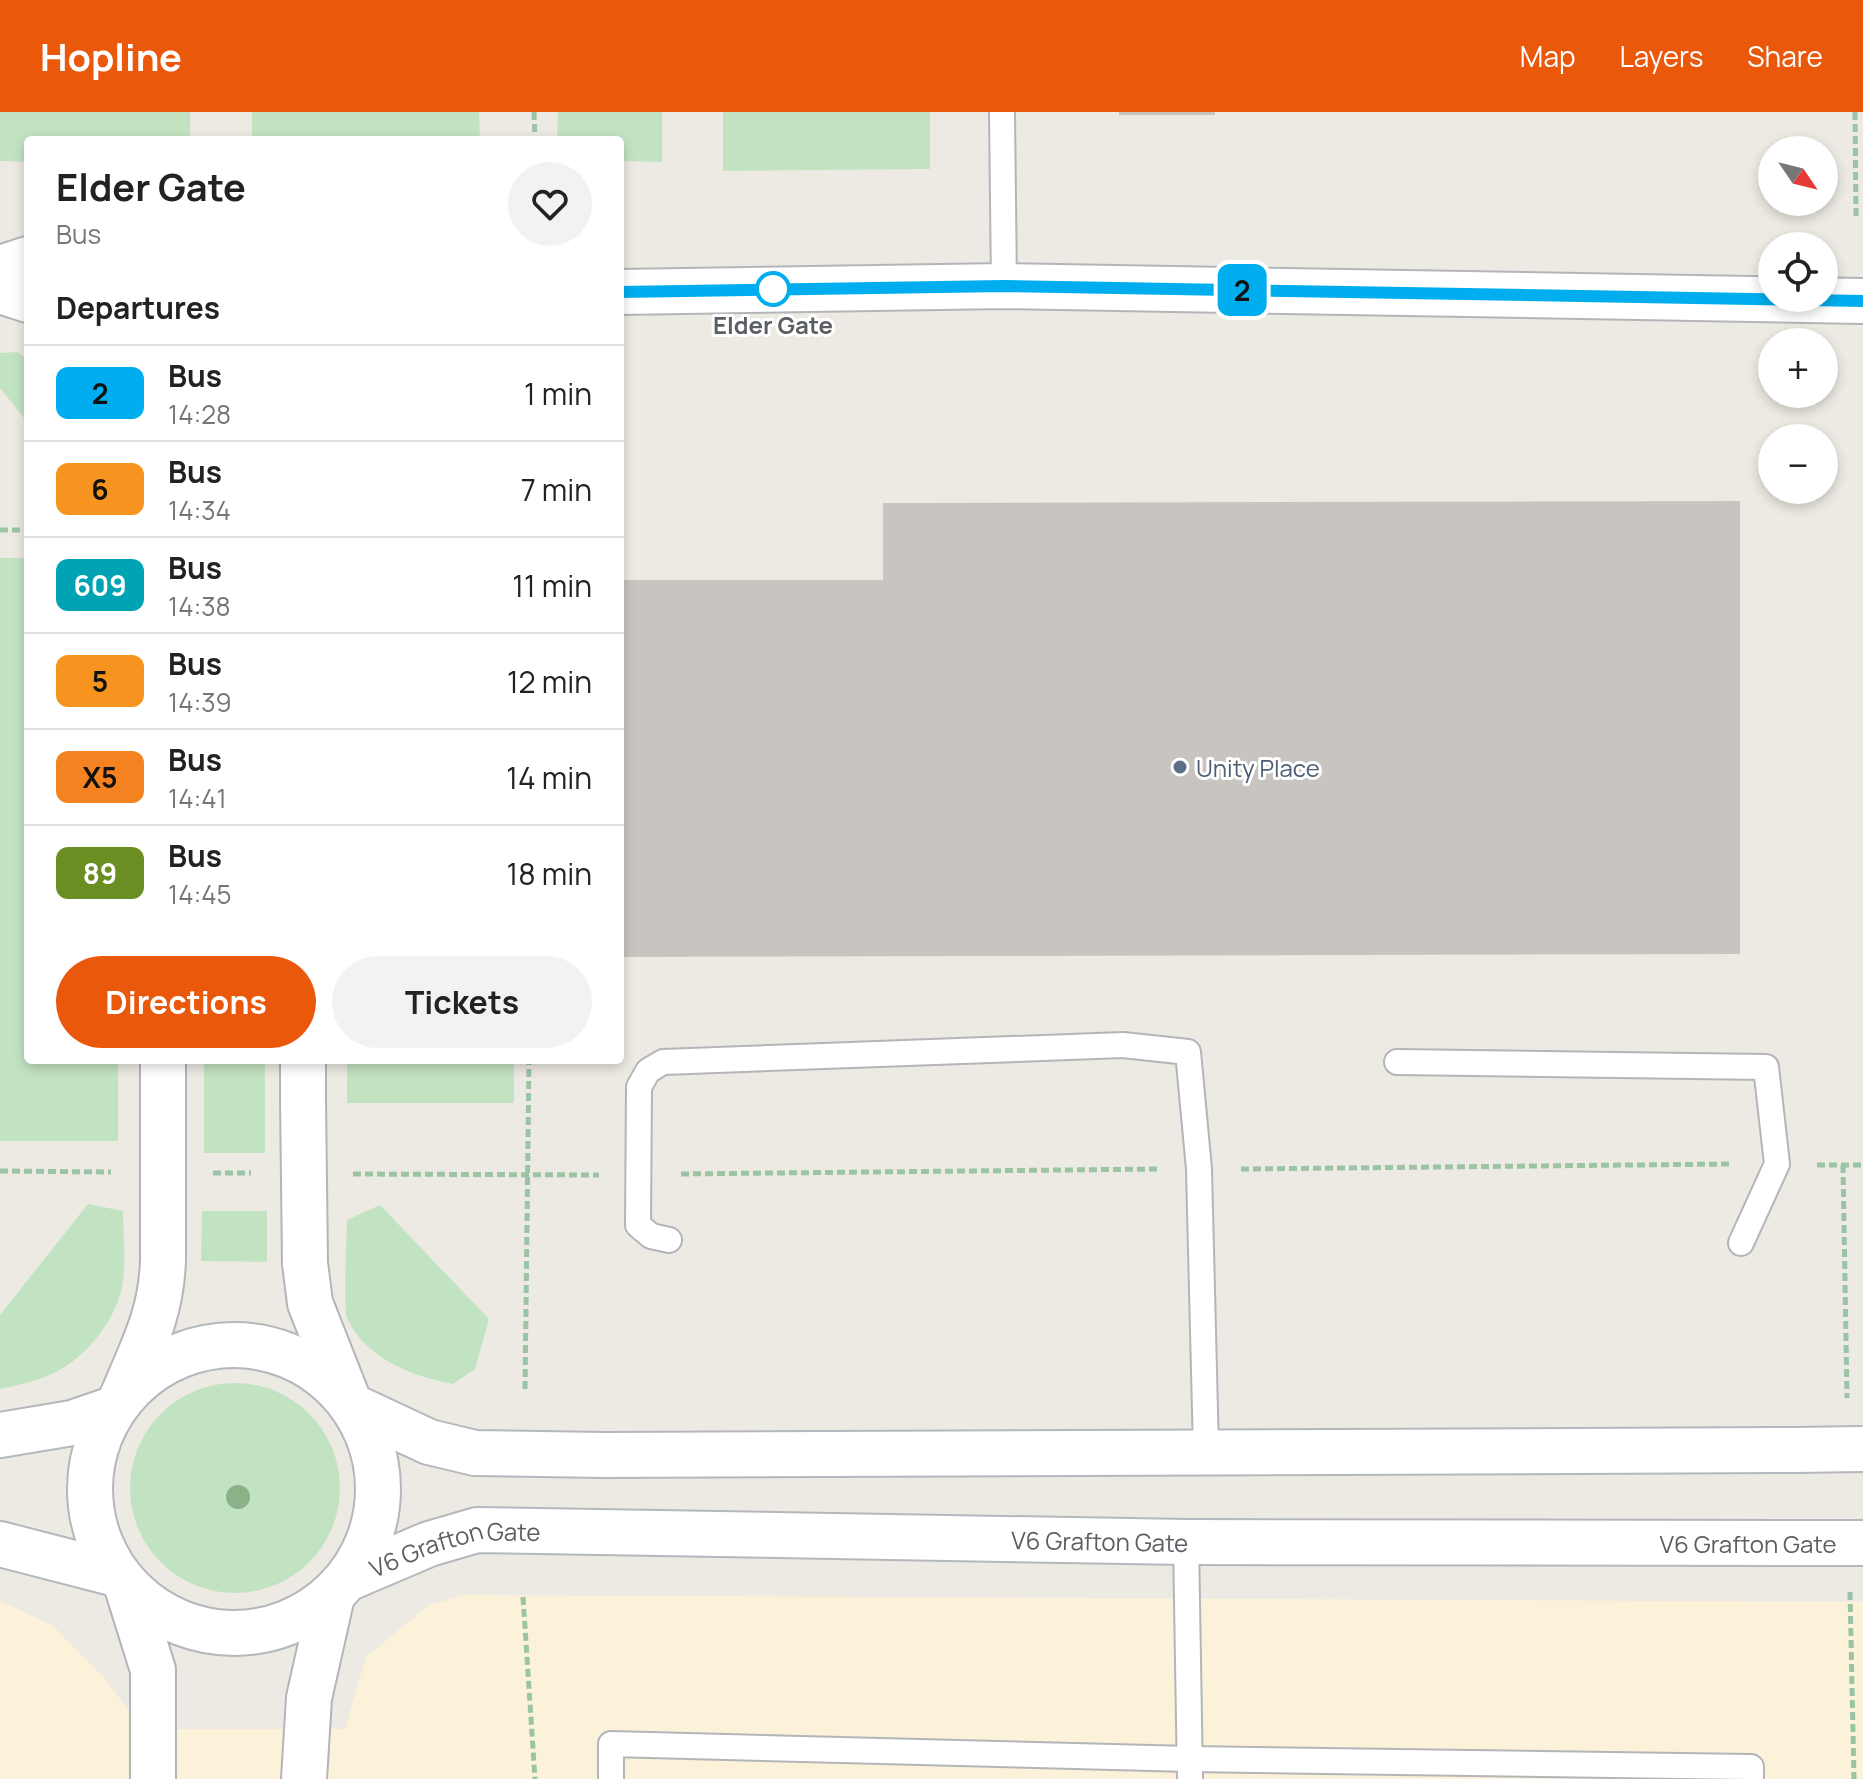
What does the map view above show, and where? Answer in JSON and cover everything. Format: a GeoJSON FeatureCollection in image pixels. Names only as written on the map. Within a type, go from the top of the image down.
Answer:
{"type":"FeatureCollection","features":[{"type":"Feature","properties":{"kind":"street"},"geometry":{"type":"LineString","coordinates":[[0,268],[24,260]]}},
{"type":"Feature","properties":{"kind":"street"},"geometry":{"type":"LineString","coordinates":[[624,292],[1004,286],[1863,301]]}},
{"type":"Feature","properties":{"kind":"street"},"geometry":{"type":"LineString","coordinates":[[0,291],[24,299]]}},
{"type":"Feature","properties":{"kind":"street"},"geometry":{"type":"LineString","coordinates":[[153,1779],[153,1670],[121,1580],[101,1549],[92,1521],[89,1492],[91,1463],[99,1435],[155,1319],[162,1289],[163,1064]]}},
{"type":"Feature","properties":{"kind":"street"},"geometry":{"type":"LineString","coordinates":[[0,1544],[121,1580],[156,1612],[191,1628],[228,1634],[266,1631],[302,1618],[340,1587],[364,1554],[375,1525],[379,1494],[377,1464],[369,1434],[351,1402],[310,1303],[305,1263],[303,1080]]}},
{"type":"Feature","properties":{"kind":"street"},"geometry":{"type":"LineString","coordinates":[[0,1435],[72,1423],[117,1403],[161,1364],[209,1346],[260,1347],[308,1364],[351,1402],[429,1442],[475,1453],[1863,1449]]}},
{"type":"Feature","properties":{"kind":"street","name":"V6 Grafton Gate"},"geometry":{"type":"LineString","coordinates":[[340,1587],[429,1544],[477,1530],[1186,1542],[1863,1543]]}},
{"type":"Feature","properties":{"kind":"street"},"geometry":{"type":"LineString","coordinates":[[304,1779],[309,1698],[340,1587]]}},
{"type":"Feature","properties":{"kind":"lane"},"geometry":{"type":"LineString","coordinates":[[1002,112],[1004,286]]}},
{"type":"Feature","properties":{"kind":"lane"},"geometry":{"type":"LineString","coordinates":[[669,1240],[651,1236],[638,1225],[639,1087],[648,1071],[663,1062],[1123,1045],[1188,1052],[1199,1169],[1206,1451]]}},
{"type":"Feature","properties":{"kind":"lane"},"geometry":{"type":"LineString","coordinates":[[1397,1062],[1766,1067],[1777,1164],[1741,1243]]}},
{"type":"Feature","properties":{"kind":"lane"},"geometry":{"type":"LineString","coordinates":[[1186,1542],[1190,1769]]}},
{"type":"Feature","properties":{"kind":"lane"},"geometry":{"type":"LineString","coordinates":[[611,1779],[611,1744],[1190,1769],[1751,1767],[1751,1779]]}},
{"type":"Feature","properties":{"kind":"path"},"geometry":{"type":"LineString","coordinates":[[534,112],[535,136]]}},
{"type":"Feature","properties":{"kind":"path"},"geometry":{"type":"LineString","coordinates":[[1855,112],[1856,216]]}},
{"type":"Feature","properties":{"kind":"path"},"geometry":{"type":"LineString","coordinates":[[0,530],[24,530]]}},
{"type":"Feature","properties":{"kind":"path"},"geometry":{"type":"LineString","coordinates":[[525,1389],[529,1064]]}},
{"type":"Feature","properties":{"kind":"path"},"geometry":{"type":"LineString","coordinates":[[1843,1165],[1863,1165]]}},
{"type":"Feature","properties":{"kind":"path"},"geometry":{"type":"LineString","coordinates":[[523,1597],[535,1779]]}},
{"type":"Feature","properties":{"kind":"shaded area"},"geometry":{"type":"Polygon","coordinates":[[[465,1595],[1863,1602],[1863,1779],[0,1779],[0,1601],[53,1626],[105,1679],[142,1729],[345,1729],[366,1657],[429,1605],[465,1595]]]}},
{"type":"Feature","properties":{"kind":"green space"},"geometry":{"type":"Polygon","coordinates":[[[0,112],[190,112],[190,136],[24,136],[24,162],[0,161],[0,112]]]}},
{"type":"Feature","properties":{"kind":"green space"},"geometry":{"type":"Polygon","coordinates":[[[252,112],[479,112],[480,136],[252,136],[252,112]]]}},
{"type":"Feature","properties":{"kind":"green space"},"geometry":{"type":"Polygon","coordinates":[[[558,112],[662,112],[662,162],[624,161],[624,136],[557,136],[558,112]]]}},
{"type":"Feature","properties":{"kind":"green space"},"geometry":{"type":"Polygon","coordinates":[[[723,112],[930,112],[930,169],[723,171],[723,112]]]}},
{"type":"Feature","properties":{"kind":"green space"},"geometry":{"type":"Polygon","coordinates":[[[17,352],[24,357],[24,418],[0,388],[0,353],[17,352]]]}},
{"type":"Feature","properties":{"kind":"green space"},"geometry":{"type":"Polygon","coordinates":[[[0,558],[24,558],[24,1064],[118,1064],[118,1141],[0,1141],[0,558]]]}},
{"type":"Feature","properties":{"kind":"green space"},"geometry":{"type":"Polygon","coordinates":[[[204,1064],[265,1064],[265,1153],[204,1153],[204,1064]]]}},
{"type":"Feature","properties":{"kind":"green space"},"geometry":{"type":"Polygon","coordinates":[[[347,1064],[514,1064],[514,1103],[347,1103],[347,1064]]]}},
{"type":"Feature","properties":{"kind":"green space"},"geometry":{"type":"Polygon","coordinates":[[[88,1204],[123,1211],[124,1272],[115,1308],[89,1346],[66,1366],[41,1378],[0,1389],[0,1315],[88,1204]]]}},
{"type":"Feature","properties":{"kind":"green space"},"geometry":{"type":"Polygon","coordinates":[[[380,1205],[489,1319],[475,1369],[453,1384],[406,1370],[378,1355],[355,1332],[347,1318],[347,1220],[380,1205]]]}},
{"type":"Feature","properties":{"kind":"green space"},"geometry":{"type":"Polygon","coordinates":[[[202,1211],[267,1211],[267,1262],[201,1261],[202,1211]]]}},
{"type":"Feature","properties":{"kind":"green space"},"geometry":{"type":"Polygon","coordinates":[[[235,1383],[275,1391],[309,1414],[332,1448],[340,1488],[332,1528],[309,1562],[275,1585],[235,1593],[195,1585],[161,1562],[138,1528],[130,1488],[138,1448],[161,1414],[195,1391],[235,1383]]]}},
{"type":"Feature","properties":{"kind":"building"},"geometry":{"type":"Polygon","coordinates":[[[1119,112],[1215,112],[1215,115],[1119,115],[1119,112]]]}},
{"type":"Feature","properties":{"kind":"building","name":"Unity Place"},"geometry":{"type":"Polygon","coordinates":[[[1740,501],[1740,954],[624,957],[624,580],[883,580],[883,503],[1740,501]]]}},
{"type":"Feature","properties":{"kind":"bus line","name":"2"},"geometry":{"type":"LineString","coordinates":[[624,292],[1004,286],[1863,301]]}},
{"type":"Feature","properties":{"kind":"place","name":"Elder Gate"},"geometry":{"type":"Point","coordinates":[773,289]}},
{"type":"Feature","properties":{"kind":"place","name":"Unity Place"},"geometry":{"type":"Point","coordinates":[1180,767]}}]}
